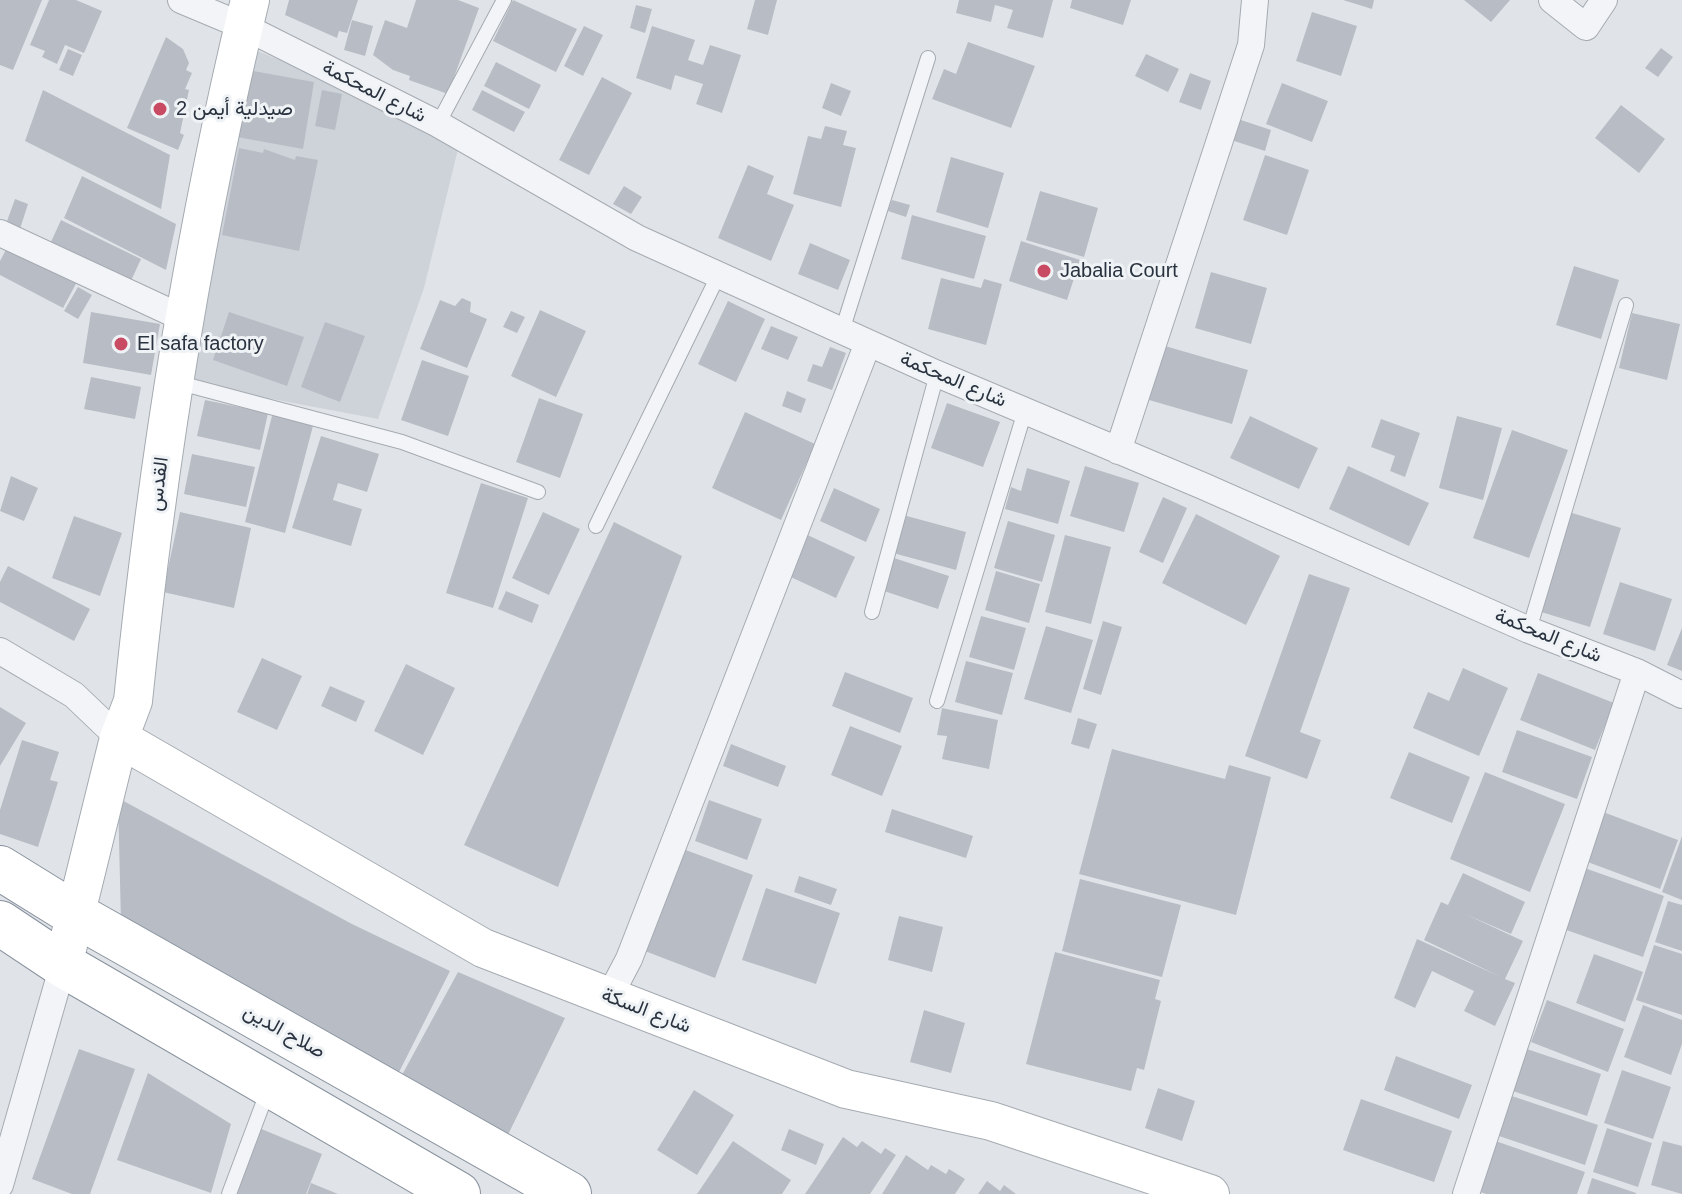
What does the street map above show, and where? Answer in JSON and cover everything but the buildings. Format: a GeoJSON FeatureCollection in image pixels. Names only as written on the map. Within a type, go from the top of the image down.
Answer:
{"type":"FeatureCollection","features":[{"type":"Feature","properties":{"kind":"highway","name":"صلاح الدين"},"geometry":{"type":"LineString","coordinates":[[0,868],[76,915],[569,1194]]}},
{"type":"Feature","properties":{"kind":"highway"},"geometry":{"type":"LineString","coordinates":[[0,923],[63,965],[458,1194]]}},
{"type":"Feature","properties":{"kind":"street","name":"شارع المحكمة"},"geometry":{"type":"LineString","coordinates":[[181,0],[247,13],[637,238],[718,276],[1529,630],[1637,672],[1682,695]]}},
{"type":"Feature","properties":{"kind":"street"},"geometry":{"type":"LineString","coordinates":[[1118,451],[1251,45],[1255,0]]}},
{"type":"Feature","properties":{"kind":"street"},"geometry":{"type":"LineString","coordinates":[[1552,0],[1586,27],[1604,0]]}},
{"type":"Feature","properties":{"kind":"street","name":"القدس"},"geometry":{"type":"LineString","coordinates":[[63,965],[119,738],[133,701],[172,381],[203,205],[247,13]]}},
{"type":"Feature","properties":{"kind":"street"},"geometry":{"type":"LineString","coordinates":[[0,233],[185,319]]}},
{"type":"Feature","properties":{"kind":"street"},"geometry":{"type":"LineString","coordinates":[[609,997],[629,959],[868,343]]}},
{"type":"Feature","properties":{"kind":"street"},"geometry":{"type":"LineString","coordinates":[[0,651],[74,695],[119,738]]}},
{"type":"Feature","properties":{"kind":"street"},"geometry":{"type":"LineString","coordinates":[[1466,1194],[1637,672]]}},
{"type":"Feature","properties":{"kind":"street","name":"شارع السكة"},"geometry":{"type":"LineString","coordinates":[[119,738],[483,948],[846,1089],[991,1121],[1210,1194]]}},
{"type":"Feature","properties":{"kind":"street"},"geometry":{"type":"LineString","coordinates":[[0,1185],[63,965]]}},
{"type":"Feature","properties":{"kind":"lane"},"geometry":{"type":"LineString","coordinates":[[438,124],[504,0]]}},
{"type":"Feature","properties":{"kind":"lane"},"geometry":{"type":"LineString","coordinates":[[842,331],[928,58]]}},
{"type":"Feature","properties":{"kind":"lane"},"geometry":{"type":"LineString","coordinates":[[596,526],[718,276]]}},
{"type":"Feature","properties":{"kind":"lane"},"geometry":{"type":"LineString","coordinates":[[1529,630],[1626,305]]}},
{"type":"Feature","properties":{"kind":"lane"},"geometry":{"type":"LineString","coordinates":[[872,612],[937,374]]}},
{"type":"Feature","properties":{"kind":"lane"},"geometry":{"type":"LineString","coordinates":[[172,381],[402,442],[538,492]]}},
{"type":"Feature","properties":{"kind":"lane"},"geometry":{"type":"LineString","coordinates":[[937,701],[1025,411]]}},
{"type":"Feature","properties":{"kind":"lane"},"geometry":{"type":"LineString","coordinates":[[229,1194],[270,1086]]}},
{"type":"Feature","properties":{"kind":"shaded area"},"geometry":{"type":"Polygon","coordinates":[[[245,46],[462,133],[424,288],[378,419],[177,381],[245,46]]]}},
{"type":"Feature","properties":{"kind":"place","name":"صيدلية أيمن 2"},"geometry":{"type":"Point","coordinates":[160,109]}},
{"type":"Feature","properties":{"kind":"place","name":"Jabalia Court"},"geometry":{"type":"Point","coordinates":[1044,271]}},
{"type":"Feature","properties":{"kind":"place","name":"El safa factory"},"geometry":{"type":"Point","coordinates":[121,344]}}]}
